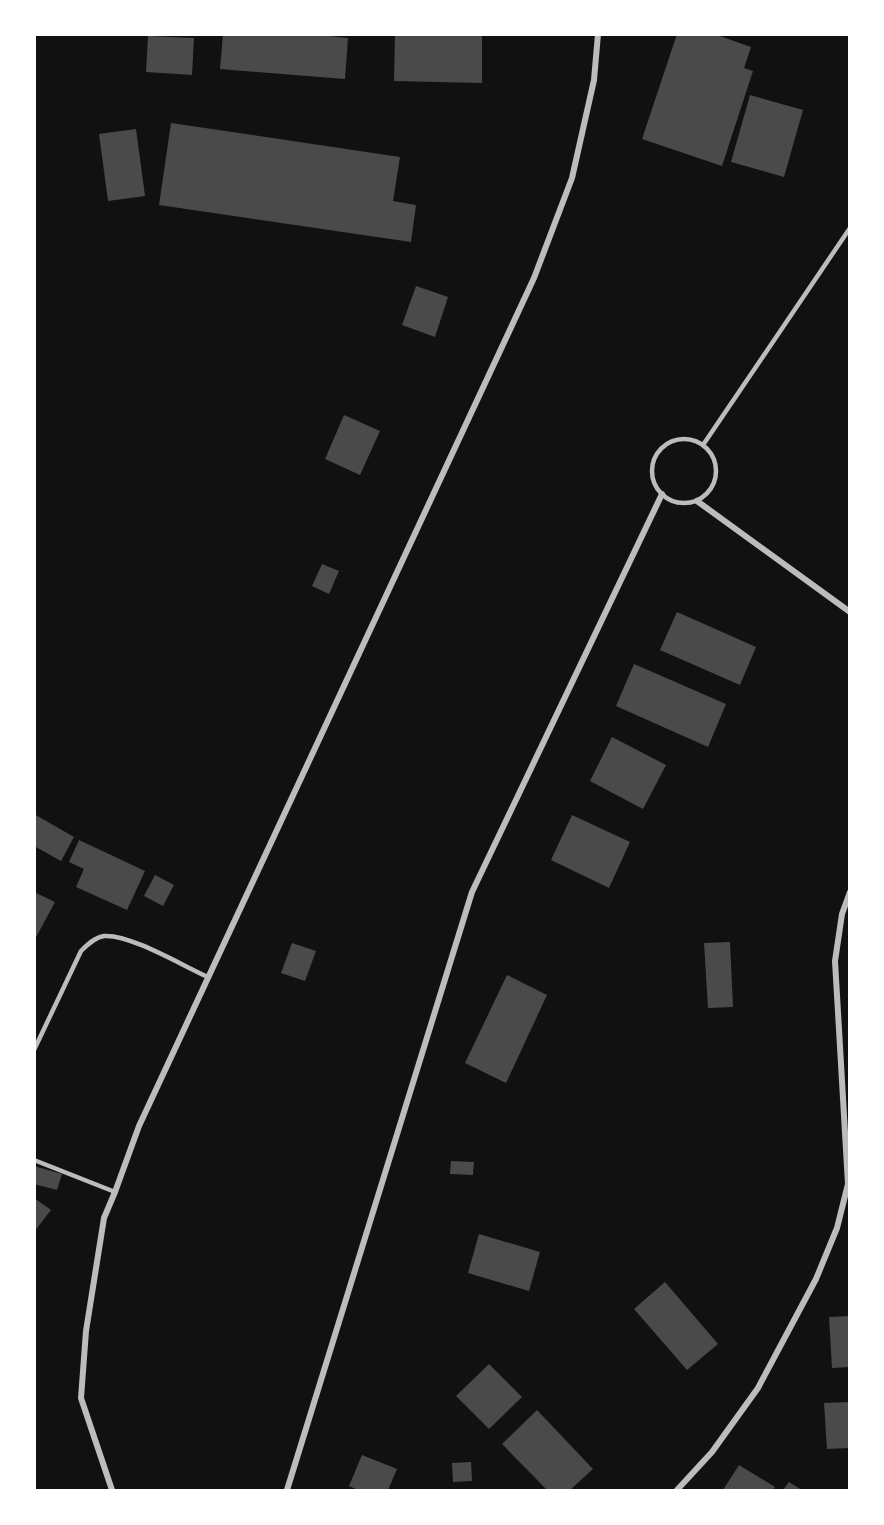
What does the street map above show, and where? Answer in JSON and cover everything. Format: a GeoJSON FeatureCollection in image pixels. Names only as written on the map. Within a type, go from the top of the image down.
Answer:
{"type":"FeatureCollection","features":[{"type":"Feature","properties":{"kind":"street"},"geometry":{"type":"LineString","coordinates":[[112,1491],[81,1398],[86,1332],[104,1218],[139,1126],[534,278],[572,178],[594,80],[598,34]]}},
{"type":"Feature","properties":{"kind":"street"},"geometry":{"type":"LineString","coordinates":[[287,1491],[472,892],[662,494]]}},
{"type":"Feature","properties":{"kind":"street"},"geometry":{"type":"LineString","coordinates":[[697,501],[849,612]]}},
{"type":"Feature","properties":{"kind":"street"},"geometry":{"type":"LineString","coordinates":[[677,1491],[712,1452],[758,1388],[816,1279],[837,1227],[848,1184],[835,961],[842,914],[849,892]]}},
{"type":"Feature","properties":{"kind":"lane"},"geometry":{"type":"LineString","coordinates":[[703,445],[849,228]]}},
{"type":"Feature","properties":{"kind":"lane"},"geometry":{"type":"LineString","coordinates":[[681,439],[692,440],[703,445],[715,463],[716,474],[713,486],[707,495],[697,501],[686,504],[675,503],[657,490],[652,479],[651,468],[654,457],[670,442],[681,439]]}},
{"type":"Feature","properties":{"kind":"lane"},"geometry":{"type":"LineString","coordinates":[[34,1050],[81,951],[102,936],[126,939],[208,977]]}},
{"type":"Feature","properties":{"kind":"lane"},"geometry":{"type":"LineString","coordinates":[[34,1160],[115,1192]]}},
{"type":"Feature","properties":{"kind":"building"},"geometry":{"type":"Polygon","coordinates":[[[223,34],[308,34],[348,38],[345,79],[220,69],[223,34]]]}},
{"type":"Feature","properties":{"kind":"building"},"geometry":{"type":"Polygon","coordinates":[[[395,34],[482,34],[482,83],[394,81],[395,34]]]}},
{"type":"Feature","properties":{"kind":"building"},"geometry":{"type":"Polygon","coordinates":[[[677,34],[714,34],[751,47],[744,68],[753,71],[722,166],[642,139],[677,34]]]}},
{"type":"Feature","properties":{"kind":"building"},"geometry":{"type":"Polygon","coordinates":[[[148,36],[194,38],[192,75],[146,72],[148,36]]]}},
{"type":"Feature","properties":{"kind":"building"},"geometry":{"type":"Polygon","coordinates":[[[750,95],[803,110],[784,177],[731,162],[750,95]]]}},
{"type":"Feature","properties":{"kind":"building"},"geometry":{"type":"Polygon","coordinates":[[[171,123],[400,157],[393,201],[416,205],[411,242],[159,205],[171,123]]]}},
{"type":"Feature","properties":{"kind":"building"},"geometry":{"type":"Polygon","coordinates":[[[136,129],[145,196],[108,201],[99,134],[136,129]]]}},
{"type":"Feature","properties":{"kind":"building"},"geometry":{"type":"Polygon","coordinates":[[[416,286],[448,297],[435,337],[402,325],[416,286]]]}},
{"type":"Feature","properties":{"kind":"building"},"geometry":{"type":"Polygon","coordinates":[[[344,415],[380,431],[360,475],[325,459],[344,415]]]}},
{"type":"Feature","properties":{"kind":"building"},"geometry":{"type":"Polygon","coordinates":[[[322,564],[339,571],[329,594],[312,586],[322,564]]]}},
{"type":"Feature","properties":{"kind":"building"},"geometry":{"type":"Polygon","coordinates":[[[677,612],[756,647],[740,685],[660,650],[677,612]]]}},
{"type":"Feature","properties":{"kind":"building"},"geometry":{"type":"Polygon","coordinates":[[[634,664],[726,704],[708,747],[616,706],[634,664]]]}},
{"type":"Feature","properties":{"kind":"building"},"geometry":{"type":"Polygon","coordinates":[[[612,737],[666,765],[643,809],[590,781],[612,737]]]}},
{"type":"Feature","properties":{"kind":"building"},"geometry":{"type":"Polygon","coordinates":[[[34,814],[74,837],[61,861],[34,846],[34,814]]]}},
{"type":"Feature","properties":{"kind":"building"},"geometry":{"type":"Polygon","coordinates":[[[572,815],[630,842],[609,888],[551,860],[572,815]]]}},
{"type":"Feature","properties":{"kind":"building"},"geometry":{"type":"Polygon","coordinates":[[[79,840],[145,871],[127,910],[76,887],[84,869],[69,862],[79,840]]]}},
{"type":"Feature","properties":{"kind":"building"},"geometry":{"type":"Polygon","coordinates":[[[155,875],[174,885],[163,906],[144,896],[155,875]]]}},
{"type":"Feature","properties":{"kind":"building"},"geometry":{"type":"Polygon","coordinates":[[[34,892],[55,902],[34,941],[34,892]]]}},
{"type":"Feature","properties":{"kind":"building"},"geometry":{"type":"Polygon","coordinates":[[[730,942],[733,1007],[708,1008],[704,943],[730,942]]]}},
{"type":"Feature","properties":{"kind":"building"},"geometry":{"type":"Polygon","coordinates":[[[292,943],[316,951],[305,981],[281,973],[292,943]]]}},
{"type":"Feature","properties":{"kind":"building"},"geometry":{"type":"Polygon","coordinates":[[[507,975],[547,995],[506,1083],[465,1063],[507,975]]]}},
{"type":"Feature","properties":{"kind":"building"},"geometry":{"type":"Polygon","coordinates":[[[451,1161],[474,1162],[473,1175],[450,1174],[451,1161]]]}},
{"type":"Feature","properties":{"kind":"building"},"geometry":{"type":"Polygon","coordinates":[[[34,1166],[62,1174],[57,1190],[34,1184],[34,1166]]]}},
{"type":"Feature","properties":{"kind":"building"},"geometry":{"type":"Polygon","coordinates":[[[34,1198],[51,1210],[34,1232],[34,1198]]]}},
{"type":"Feature","properties":{"kind":"building"},"geometry":{"type":"Polygon","coordinates":[[[479,1234],[540,1252],[529,1291],[468,1273],[479,1234]]]}},
{"type":"Feature","properties":{"kind":"building"},"geometry":{"type":"Polygon","coordinates":[[[665,1282],[718,1344],[687,1370],[634,1309],[665,1282]]]}},
{"type":"Feature","properties":{"kind":"building"},"geometry":{"type":"Polygon","coordinates":[[[850,1316],[850,1367],[832,1368],[829,1317],[850,1316]]]}},
{"type":"Feature","properties":{"kind":"building"},"geometry":{"type":"Polygon","coordinates":[[[489,1364],[522,1397],[489,1429],[456,1396],[489,1364]]]}},
{"type":"Feature","properties":{"kind":"building"},"geometry":{"type":"Polygon","coordinates":[[[850,1402],[850,1448],[827,1449],[824,1403],[850,1402]]]}},
{"type":"Feature","properties":{"kind":"building"},"geometry":{"type":"Polygon","coordinates":[[[537,1410],[593,1469],[570,1490],[547,1490],[502,1444],[537,1410]]]}},
{"type":"Feature","properties":{"kind":"building"},"geometry":{"type":"Polygon","coordinates":[[[362,1455],[397,1469],[388,1490],[358,1490],[349,1486],[362,1455]]]}},
{"type":"Feature","properties":{"kind":"building"},"geometry":{"type":"Polygon","coordinates":[[[471,1462],[472,1481],[453,1482],[452,1463],[471,1462]]]}},
{"type":"Feature","properties":{"kind":"building"},"geometry":{"type":"Polygon","coordinates":[[[739,1465],[775,1487],[773,1490],[723,1490],[739,1465]]]}},
{"type":"Feature","properties":{"kind":"building"},"geometry":{"type":"Polygon","coordinates":[[[789,1482],[802,1490],[783,1490],[789,1482]]]}}]}
